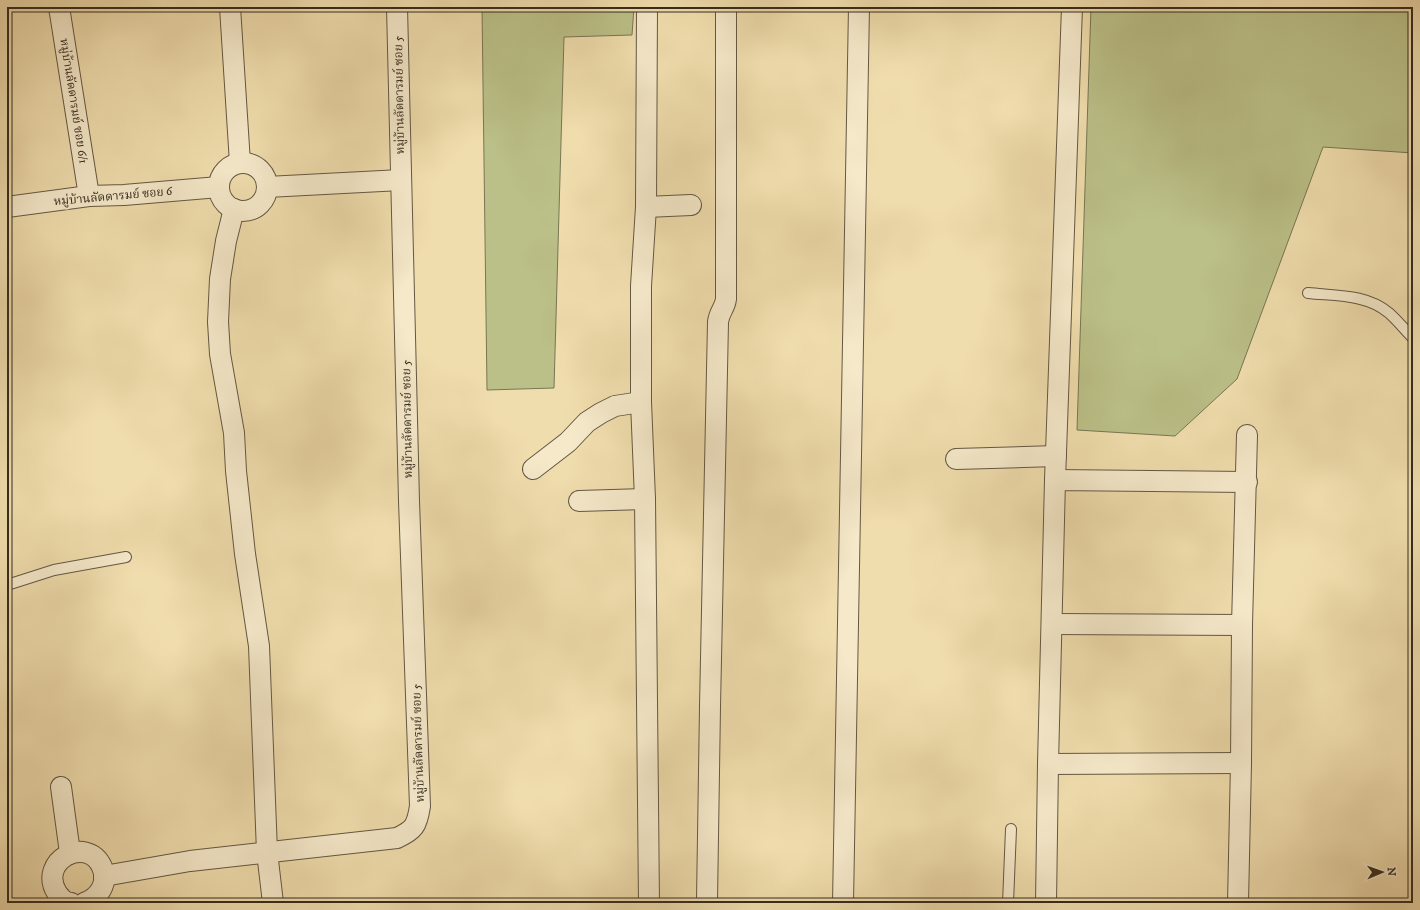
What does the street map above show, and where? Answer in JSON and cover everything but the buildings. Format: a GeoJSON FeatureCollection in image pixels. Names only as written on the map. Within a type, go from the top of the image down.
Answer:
{"type":"FeatureCollection","features":[{"type":"Feature","properties":{"kind":"street","name":"หมู่บ้านลัดดารมย์ ซอย 6/1"},"geometry":{"type":"LineString","coordinates":[[59,7],[89,196]]}},
{"type":"Feature","properties":{"kind":"street"},"geometry":{"type":"LineString","coordinates":[[230,7],[240,164]]}},
{"type":"Feature","properties":{"kind":"street","name":"หมู่บ้านลัดดารมย์ ซอย 5"},"geometry":{"type":"LineString","coordinates":[[267,852],[396,838],[412,829],[418,819],[420,806],[410,508],[397,7]]}},
{"type":"Feature","properties":{"kind":"street"},"geometry":{"type":"LineString","coordinates":[[647,7],[646,207],[640,286],[641,402],[645,499],[649,903]]}},
{"type":"Feature","properties":{"kind":"street"},"geometry":{"type":"LineString","coordinates":[[707,901],[718,322],[719,315],[726,299],[726,7]]}},
{"type":"Feature","properties":{"kind":"street"},"geometry":{"type":"LineString","coordinates":[[843,903],[859,7]]}},
{"type":"Feature","properties":{"kind":"street"},"geometry":{"type":"LineString","coordinates":[[1046,903],[1055,480],[1072,7]]}},
{"type":"Feature","properties":{"kind":"street"},"geometry":{"type":"LineString","coordinates":[[240,164],[248,164],[256,167],[262,172],[266,179],[266,195],[263,202],[250,210],[234,210],[223,200],[219,187],[225,171],[232,166],[240,164]]}},
{"type":"Feature","properties":{"kind":"street"},"geometry":{"type":"LineString","coordinates":[[267,187],[401,180]]}},
{"type":"Feature","properties":{"kind":"street","name":"หมู่บ้านลัดดารมย์ ซอย 6"},"geometry":{"type":"LineString","coordinates":[[7,207],[89,196],[124,195],[219,187]]}},
{"type":"Feature","properties":{"kind":"street"},"geometry":{"type":"LineString","coordinates":[[646,207],[691,205]]}},
{"type":"Feature","properties":{"kind":"street"},"geometry":{"type":"LineString","coordinates":[[234,210],[226,241],[220,279],[218,322],[220,354],[234,432],[236,471],[245,554],[259,646],[267,852],[273,903]]}},
{"type":"Feature","properties":{"kind":"street"},"geometry":{"type":"LineString","coordinates":[[533,469],[568,442],[587,422],[601,413],[615,406],[641,402]]}},
{"type":"Feature","properties":{"kind":"street"},"geometry":{"type":"LineString","coordinates":[[1238,903],[1242,625],[1247,482],[1247,435]]}},
{"type":"Feature","properties":{"kind":"street"},"geometry":{"type":"LineString","coordinates":[[956,459],[1056,456]]}},
{"type":"Feature","properties":{"kind":"street"},"geometry":{"type":"LineString","coordinates":[[1055,480],[1247,482]]}},
{"type":"Feature","properties":{"kind":"street"},"geometry":{"type":"LineString","coordinates":[[579,501],[645,499]]}},
{"type":"Feature","properties":{"kind":"street"},"geometry":{"type":"LineString","coordinates":[[1052,624],[1242,625]]}},
{"type":"Feature","properties":{"kind":"street"},"geometry":{"type":"LineString","coordinates":[[1048,764],[1241,763]]}},
{"type":"Feature","properties":{"kind":"street"},"geometry":{"type":"LineString","coordinates":[[61,787],[70,853]]}},
{"type":"Feature","properties":{"kind":"street"},"geometry":{"type":"LineString","coordinates":[[67,903],[54,887],[52,876],[55,866],[61,858],[70,853],[80,851],[97,859],[102,866],[104,876],[102,889],[90,902]]}},
{"type":"Feature","properties":{"kind":"street"},"geometry":{"type":"LineString","coordinates":[[104,876],[190,861],[267,852]]}},
{"type":"Feature","properties":{"kind":"lane"},"geometry":{"type":"LineString","coordinates":[[1308,293],[1356,297],[1374,304],[1388,312],[1413,338]]}},
{"type":"Feature","properties":{"kind":"lane"},"geometry":{"type":"LineString","coordinates":[[7,585],[54,570],[126,557]]}},
{"type":"Feature","properties":{"kind":"lane"},"geometry":{"type":"LineString","coordinates":[[1008,903],[1011,829]]}},
{"type":"Feature","properties":{"kind":"green space"},"geometry":{"type":"Polygon","coordinates":[[[482,7],[634,7],[632,35],[564,37],[554,388],[487,390],[482,7]]]}},
{"type":"Feature","properties":{"kind":"green space"},"geometry":{"type":"Polygon","coordinates":[[[1091,7],[1413,7],[1413,153],[1323,147],[1237,379],[1175,436],[1077,430],[1091,7]]]}}]}
